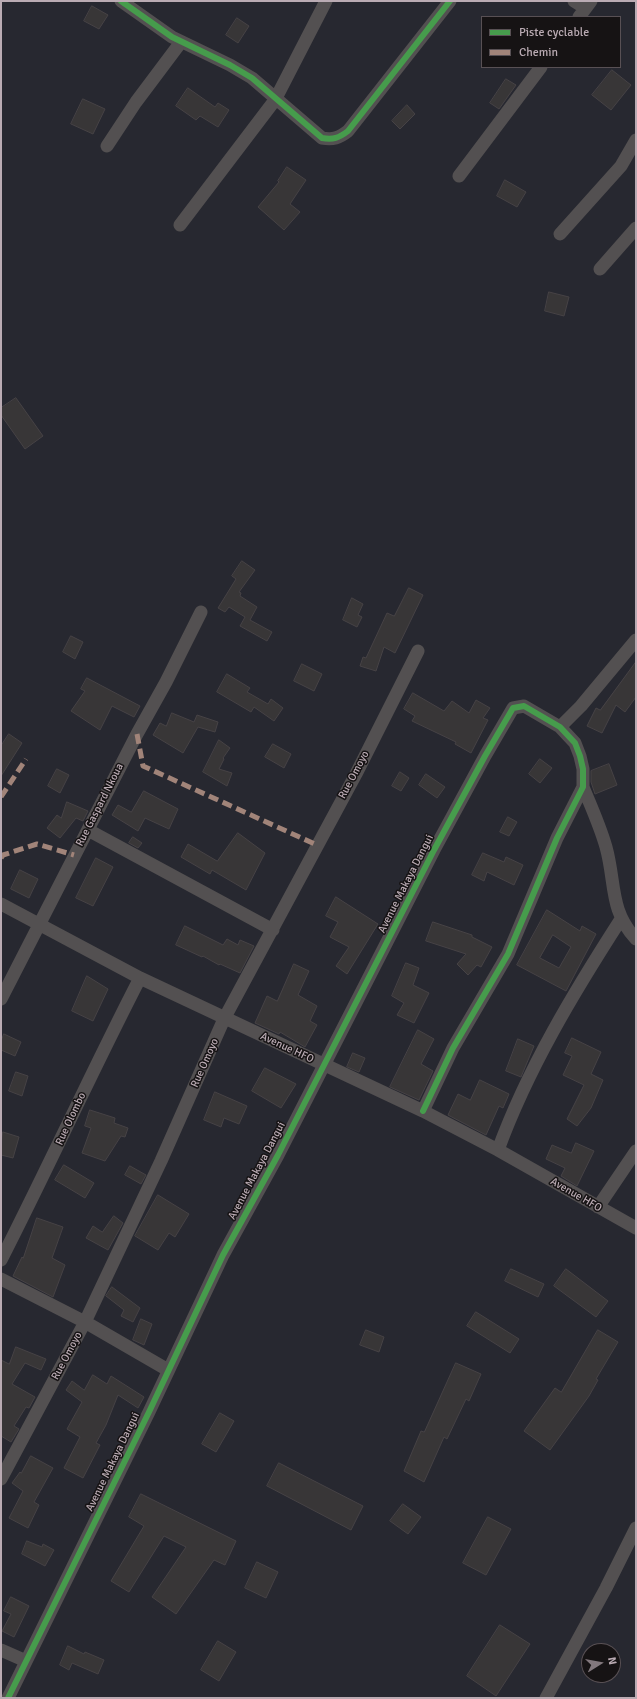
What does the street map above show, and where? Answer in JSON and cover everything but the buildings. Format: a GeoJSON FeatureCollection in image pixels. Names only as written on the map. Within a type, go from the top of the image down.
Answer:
{"type":"FeatureCollection","features":[{"type":"Feature","properties":{"kind":"street"},"geometry":{"type":"LineString","coordinates":[[121,1],[181,42],[230,65],[252,78],[275,100],[322,138],[330,139],[341,136],[348,131],[450,1]]}},
{"type":"Feature","properties":{"kind":"street"},"geometry":{"type":"LineString","coordinates":[[180,225],[275,100],[326,1]]}},
{"type":"Feature","properties":{"kind":"street"},"geometry":{"type":"LineString","coordinates":[[574,1],[585,9]]}},
{"type":"Feature","properties":{"kind":"street"},"geometry":{"type":"LineString","coordinates":[[107,146],[148,85],[181,42]]}},
{"type":"Feature","properties":{"kind":"street"},"geometry":{"type":"LineString","coordinates":[[459,176],[540,68]]}},
{"type":"Feature","properties":{"kind":"street"},"geometry":{"type":"LineString","coordinates":[[560,234],[621,166],[636,140]]}},
{"type":"Feature","properties":{"kind":"street"},"geometry":{"type":"LineString","coordinates":[[600,269],[636,228]]}},
{"type":"Feature","properties":{"kind":"street","name":"Rue Gaspard Nkoua"},"geometry":{"type":"LineString","coordinates":[[1,999],[201,612]]}},
{"type":"Feature","properties":{"kind":"street"},"geometry":{"type":"LineString","coordinates":[[423,1111],[453,1048],[508,954],[557,838],[582,787],[583,769],[580,756],[575,743],[560,727],[581,706],[636,640]]}},
{"type":"Feature","properties":{"kind":"street","name":"Rue Omoyo"},"geometry":{"type":"LineString","coordinates":[[1,1479],[85,1322],[161,1161],[224,1019],[273,930],[418,651]]}},
{"type":"Feature","properties":{"kind":"street","name":"Avenue Makaya Dangui"},"geometry":{"type":"LineString","coordinates":[[8,1698],[223,1255],[278,1155],[434,850],[485,756],[513,708],[524,706],[560,727]]}},
{"type":"Feature","properties":{"kind":"street"},"geometry":{"type":"LineString","coordinates":[[582,787],[606,847],[618,911],[621,919],[636,939]]}},
{"type":"Feature","properties":{"kind":"street"},"geometry":{"type":"LineString","coordinates":[[88,830],[273,930]]}},
{"type":"Feature","properties":{"kind":"street","name":"Avenue HFO"},"geometry":{"type":"LineString","coordinates":[[1,904],[140,978],[224,1019],[423,1111],[498,1150],[636,1228]]}},
{"type":"Feature","properties":{"kind":"street"},"geometry":{"type":"LineString","coordinates":[[498,1150],[512,1112],[544,1050],[584,977],[621,919]]}},
{"type":"Feature","properties":{"kind":"street","name":"Rue Olombo"},"geometry":{"type":"LineString","coordinates":[[1,1260],[140,978]]}},
{"type":"Feature","properties":{"kind":"street"},"geometry":{"type":"LineString","coordinates":[[598,1207],[636,1151]]}},
{"type":"Feature","properties":{"kind":"street"},"geometry":{"type":"LineString","coordinates":[[1,1279],[85,1322],[168,1370]]}},
{"type":"Feature","properties":{"kind":"street"},"geometry":{"type":"LineString","coordinates":[[546,1698],[606,1588],[636,1528]]}},
{"type":"Feature","properties":{"kind":"street"},"geometry":{"type":"LineString","coordinates":[[1,1650],[26,1661]]}},
{"type":"Feature","properties":{"kind":"shaded area"},"geometry":{"type":"Polygon","coordinates":[[[1,1],[636,1],[636,1698],[1,1698],[1,1]]]}},
{"type":"Feature","properties":{"kind":"marked path"},"geometry":{"type":"LineString","coordinates":[[137,734],[143,766],[317,845]]}},
{"type":"Feature","properties":{"kind":"marked path"},"geometry":{"type":"LineString","coordinates":[[1,797],[26,759]]}},
{"type":"Feature","properties":{"kind":"marked path"},"geometry":{"type":"LineString","coordinates":[[1,858],[3,855],[37,844],[74,855]]}},
{"type":"Feature","properties":{"kind":"cycle path"},"geometry":{"type":"LineString","coordinates":[[121,1],[172,37],[230,65],[252,78],[322,138],[329,139],[339,137],[348,131],[450,1]]}},
{"type":"Feature","properties":{"kind":"cycle path"},"geometry":{"type":"LineString","coordinates":[[8,1698],[149,1412],[223,1255],[278,1155],[434,850],[485,756],[513,708],[524,706],[560,727],[575,743],[583,769],[583,787],[557,838],[508,954],[453,1048],[423,1111]]}}]}
